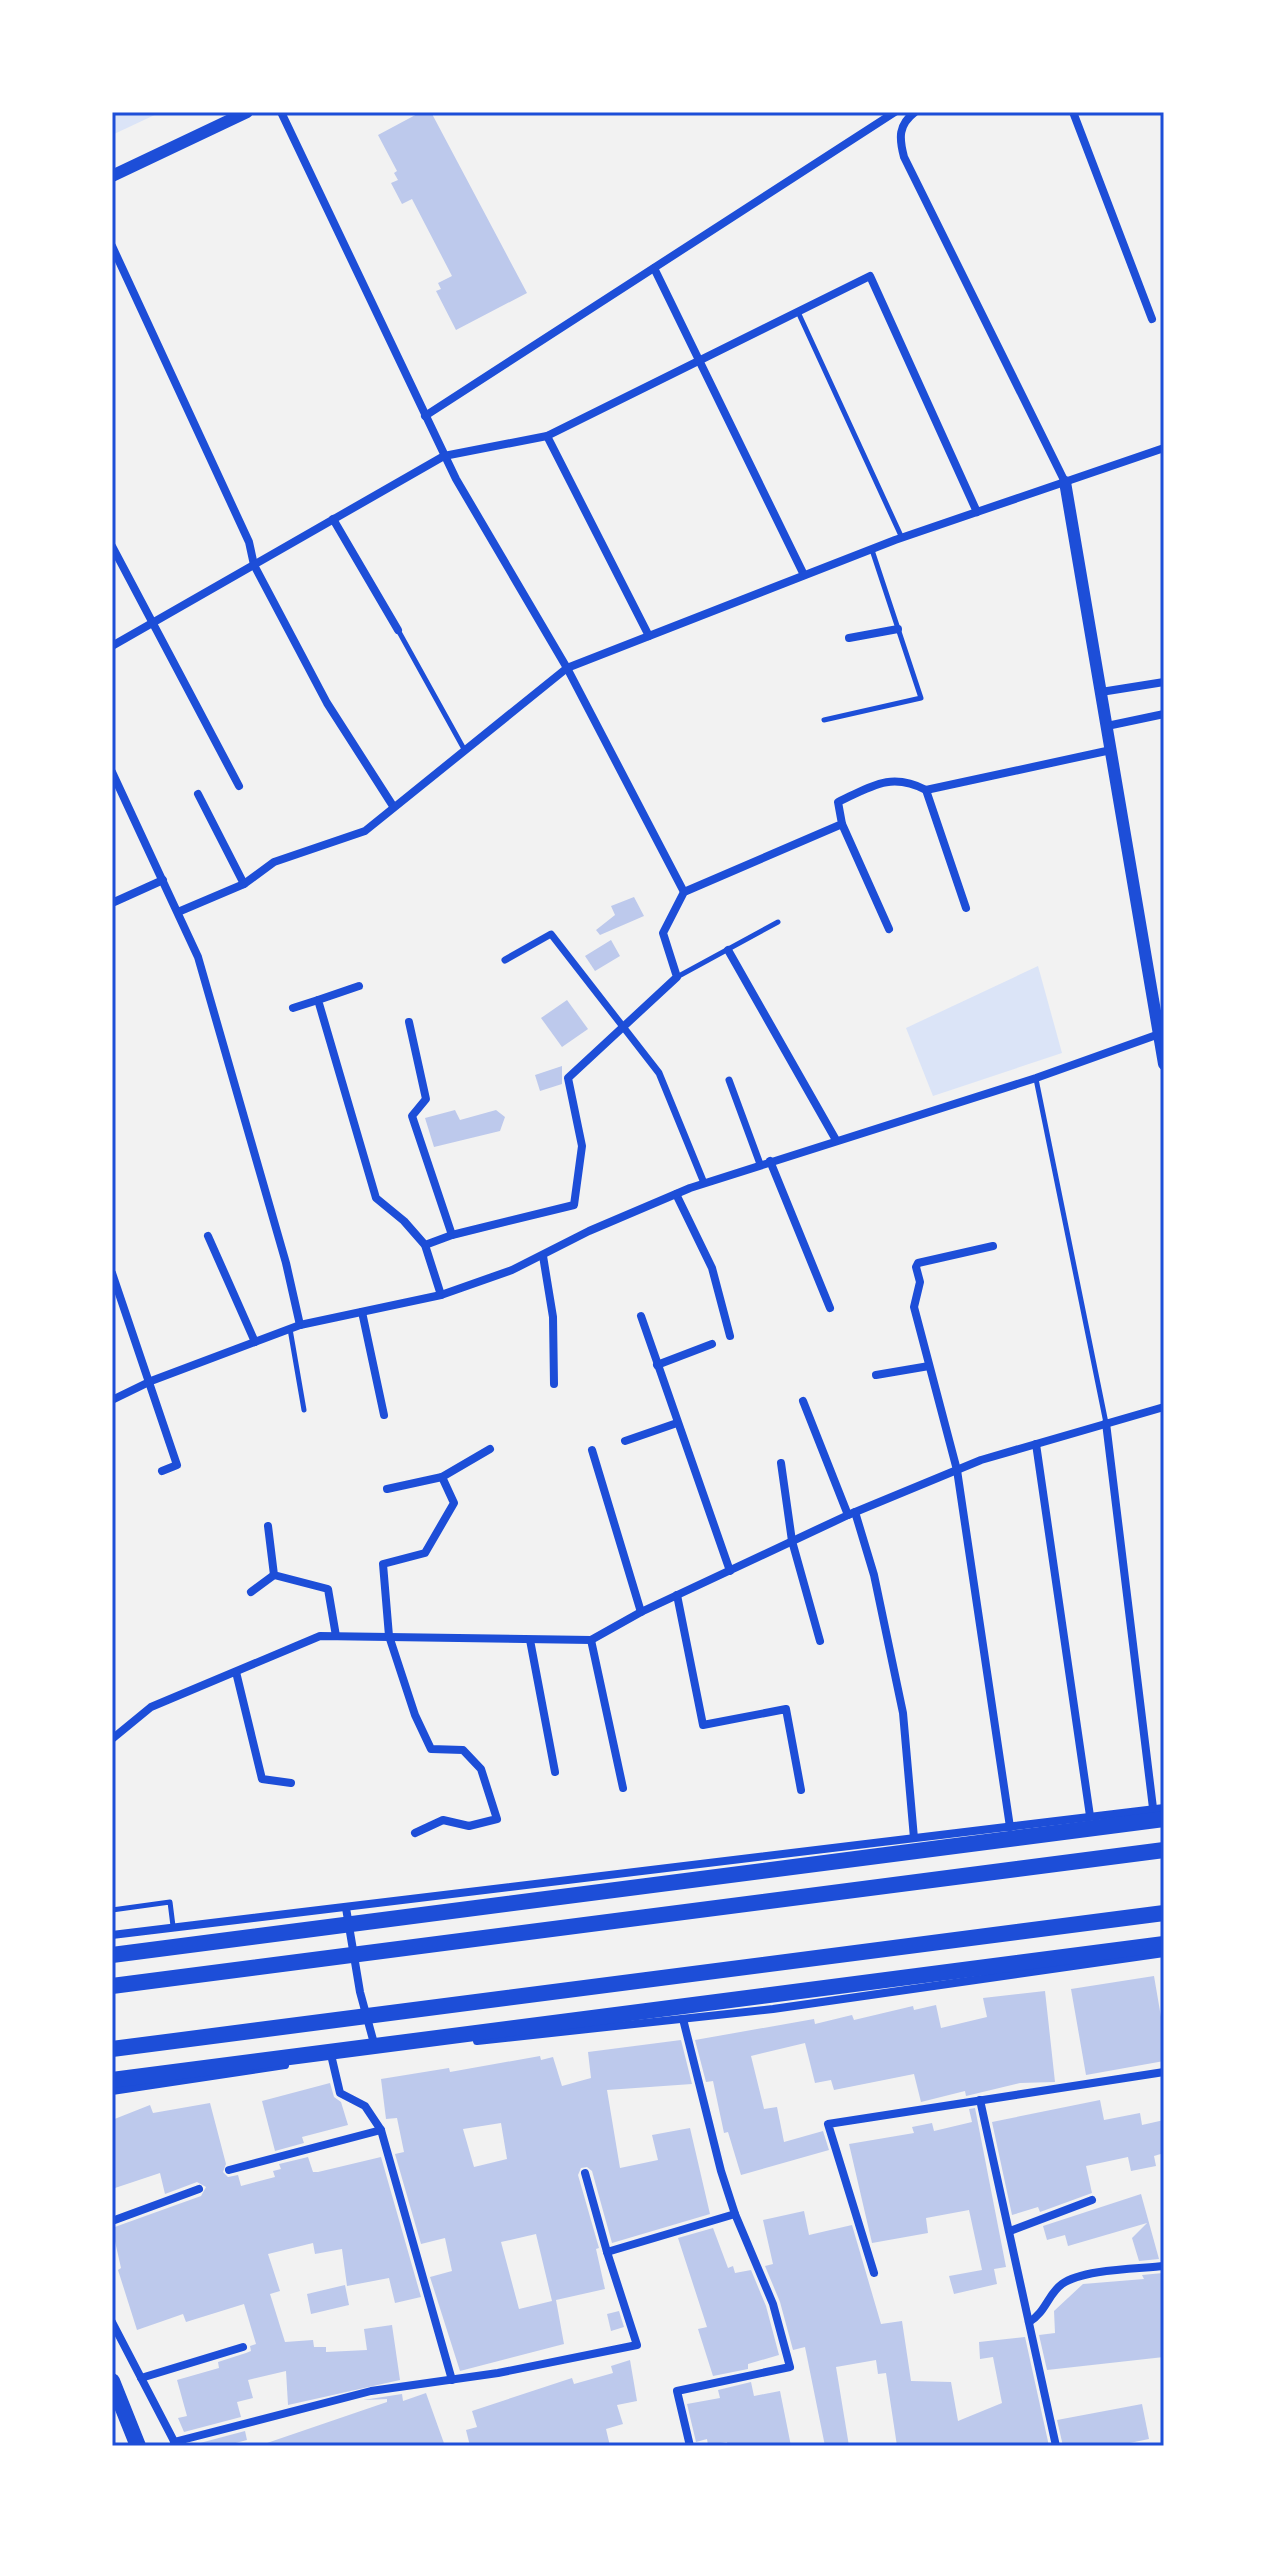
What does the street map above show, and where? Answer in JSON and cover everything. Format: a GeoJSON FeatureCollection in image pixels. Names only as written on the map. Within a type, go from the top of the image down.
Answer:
{"type":"FeatureCollection","features":[{"type":"Feature","properties":{"kind":"main road"},"geometry":{"type":"LineString","coordinates":[[112,1955],[1105,1828],[1159,1814]]}},
{"type":"Feature","properties":{"kind":"main road"},"geometry":{"type":"LineString","coordinates":[[112,1986],[1164,1850]]}},
{"type":"Feature","properties":{"kind":"main road"},"geometry":{"type":"LineString","coordinates":[[112,2049],[1164,1913]]}},
{"type":"Feature","properties":{"kind":"main road"},"geometry":{"type":"LineString","coordinates":[[112,2080],[1164,1944]]}},
{"type":"Feature","properties":{"kind":"main road"},"geometry":{"type":"LineString","coordinates":[[112,2381],[138,2446]]}},
{"type":"Feature","properties":{"kind":"street"},"geometry":{"type":"LineString","coordinates":[[112,176],[247,112]]}},
{"type":"Feature","properties":{"kind":"street"},"geometry":{"type":"LineString","coordinates":[[281,112],[444,456],[567,668],[684,892]]}},
{"type":"Feature","properties":{"kind":"street"},"geometry":{"type":"LineString","coordinates":[[425,416],[895,112]]}},
{"type":"Feature","properties":{"kind":"street"},"geometry":{"type":"LineString","coordinates":[[915,112],[902,124],[900,139],[904,157],[1065,482],[1162,1034],[1164,1064]]}},
{"type":"Feature","properties":{"kind":"street"},"geometry":{"type":"LineString","coordinates":[[1073,112],[1152,319]]}},
{"type":"Feature","properties":{"kind":"street"},"geometry":{"type":"LineString","coordinates":[[112,246],[249,542],[254,565],[327,703],[393,806]]}},
{"type":"Feature","properties":{"kind":"street"},"geometry":{"type":"LineString","coordinates":[[654,268],[804,575]]}},
{"type":"Feature","properties":{"kind":"street"},"geometry":{"type":"LineString","coordinates":[[112,646],[444,456],[547,436],[870,276],[977,512]]}},
{"type":"Feature","properties":{"kind":"street"},"geometry":{"type":"LineString","coordinates":[[547,436],[649,636]]}},
{"type":"Feature","properties":{"kind":"street"},"geometry":{"type":"LineString","coordinates":[[178,912],[244,884],[274,862],[365,831],[567,668],[902,538],[1164,448]]}},
{"type":"Feature","properties":{"kind":"street"},"geometry":{"type":"LineString","coordinates":[[333,519],[398,630]]}},
{"type":"Feature","properties":{"kind":"street"},"geometry":{"type":"LineString","coordinates":[[112,546],[150,624],[239,786]]}},
{"type":"Feature","properties":{"kind":"street"},"geometry":{"type":"LineString","coordinates":[[849,638],[898,629]]}},
{"type":"Feature","properties":{"kind":"street"},"geometry":{"type":"LineString","coordinates":[[1101,692],[1164,682]]}},
{"type":"Feature","properties":{"kind":"street"},"geometry":{"type":"LineString","coordinates":[[1107,726],[1164,714]]}},
{"type":"Feature","properties":{"kind":"street"},"geometry":{"type":"LineString","coordinates":[[889,929],[842,824],[838,802],[877,784],[905,779],[926,790],[1111,750]]}},
{"type":"Feature","properties":{"kind":"street"},"geometry":{"type":"LineString","coordinates":[[112,772],[198,957],[286,1263],[300,1325]]}},
{"type":"Feature","properties":{"kind":"street"},"geometry":{"type":"LineString","coordinates":[[926,790],[966,908]]}},
{"type":"Feature","properties":{"kind":"street"},"geometry":{"type":"LineString","coordinates":[[198,794],[244,884]]}},
{"type":"Feature","properties":{"kind":"street"},"geometry":{"type":"LineString","coordinates":[[425,1245],[452,1235],[574,1205],[582,1146],[568,1078],[677,977],[663,933],[684,892],[842,824]]}},
{"type":"Feature","properties":{"kind":"street"},"geometry":{"type":"LineString","coordinates":[[112,903],[163,880]]}},
{"type":"Feature","properties":{"kind":"street"},"geometry":{"type":"LineString","coordinates":[[505,960],[551,934],[659,1073],[704,1183]]}},
{"type":"Feature","properties":{"kind":"street"},"geometry":{"type":"LineString","coordinates":[[728,950],[836,1140]]}},
{"type":"Feature","properties":{"kind":"street"},"geometry":{"type":"LineString","coordinates":[[293,1008],[359,986]]}},
{"type":"Feature","properties":{"kind":"street"},"geometry":{"type":"LineString","coordinates":[[318,1000],[376,1198],[404,1221],[425,1245],[441,1295]]}},
{"type":"Feature","properties":{"kind":"street"},"geometry":{"type":"LineString","coordinates":[[409,1022],[426,1099],[412,1116],[452,1235]]}},
{"type":"Feature","properties":{"kind":"street"},"geometry":{"type":"LineString","coordinates":[[112,1400],[151,1381],[300,1325],[441,1295],[543,1256],[589,1231],[704,1183],[1036,1078],[1162,1034]]}},
{"type":"Feature","properties":{"kind":"street"},"geometry":{"type":"LineString","coordinates":[[729,1080],[830,1308]]}},
{"type":"Feature","properties":{"kind":"street"},"geometry":{"type":"LineString","coordinates":[[676,1194],[712,1268],[730,1336]]}},
{"type":"Feature","properties":{"kind":"street"},"geometry":{"type":"LineString","coordinates":[[208,1236],[255,1342]]}},
{"type":"Feature","properties":{"kind":"street"},"geometry":{"type":"LineString","coordinates":[[993,1246],[918,1263],[916,1267],[920,1282],[914,1307],[957,1470],[1010,1827]]}},
{"type":"Feature","properties":{"kind":"street"},"geometry":{"type":"LineString","coordinates":[[543,1256],[553,1317],[554,1384]]}},
{"type":"Feature","properties":{"kind":"street"},"geometry":{"type":"LineString","coordinates":[[112,1273],[177,1465],[162,1471]]}},
{"type":"Feature","properties":{"kind":"street"},"geometry":{"type":"LineString","coordinates":[[362,1312],[384,1415]]}},
{"type":"Feature","properties":{"kind":"street"},"geometry":{"type":"LineString","coordinates":[[641,1316],[730,1571]]}},
{"type":"Feature","properties":{"kind":"street"},"geometry":{"type":"LineString","coordinates":[[657,1365],[712,1344]]}},
{"type":"Feature","properties":{"kind":"street"},"geometry":{"type":"LineString","coordinates":[[876,1375],[929,1366]]}},
{"type":"Feature","properties":{"kind":"street"},"geometry":{"type":"LineString","coordinates":[[803,1401],[852,1513],[874,1575],[903,1713],[914,1838]]}},
{"type":"Feature","properties":{"kind":"street"},"geometry":{"type":"LineString","coordinates":[[112,1739],[151,1707],[320,1636],[591,1640],[641,1612],[852,1513],[957,1470],[1164,1407]]}},
{"type":"Feature","properties":{"kind":"street"},"geometry":{"type":"LineString","coordinates":[[625,1441],[677,1423]]}},
{"type":"Feature","properties":{"kind":"street"},"geometry":{"type":"LineString","coordinates":[[1106,1423],[1159,1814]]}},
{"type":"Feature","properties":{"kind":"street"},"geometry":{"type":"LineString","coordinates":[[1036,1444],[1090,1816]]}},
{"type":"Feature","properties":{"kind":"street"},"geometry":{"type":"LineString","coordinates":[[387,1489],[442,1477],[490,1449]]}},
{"type":"Feature","properties":{"kind":"street"},"geometry":{"type":"LineString","coordinates":[[592,1450],[641,1612]]}},
{"type":"Feature","properties":{"kind":"street"},"geometry":{"type":"LineString","coordinates":[[781,1463],[792,1541],[820,1641]]}},
{"type":"Feature","properties":{"kind":"street"},"geometry":{"type":"LineString","coordinates":[[415,1833],[443,1820],[469,1826],[497,1819],[481,1769],[463,1750],[431,1749],[415,1715],[389,1636],[383,1564],[425,1553],[454,1503],[442,1477]]}},
{"type":"Feature","properties":{"kind":"street"},"geometry":{"type":"LineString","coordinates":[[268,1526],[274,1575]]}},
{"type":"Feature","properties":{"kind":"street"},"geometry":{"type":"LineString","coordinates":[[274,1575],[328,1589],[336,1636]]}},
{"type":"Feature","properties":{"kind":"street"},"geometry":{"type":"LineString","coordinates":[[251,1592],[274,1575]]}},
{"type":"Feature","properties":{"kind":"street"},"geometry":{"type":"LineString","coordinates":[[677,1595],[703,1725],[786,1709],[801,1790]]}},
{"type":"Feature","properties":{"kind":"street"},"geometry":{"type":"LineString","coordinates":[[530,1640],[555,1772]]}},
{"type":"Feature","properties":{"kind":"street"},"geometry":{"type":"LineString","coordinates":[[591,1640],[623,1788]]}},
{"type":"Feature","properties":{"kind":"street"},"geometry":{"type":"LineString","coordinates":[[236,1672],[262,1779],[291,1783]]}},
{"type":"Feature","properties":{"kind":"street"},"geometry":{"type":"LineString","coordinates":[[112,1935],[1090,1816],[1159,1814],[1164,1808]]}},
{"type":"Feature","properties":{"kind":"street"},"geometry":{"type":"LineString","coordinates":[[346,1908],[360,1992],[376,2051]]}},
{"type":"Feature","properties":{"kind":"street"},"geometry":{"type":"LineString","coordinates":[[112,2091],[376,2051],[773,2009],[1164,1953]]}},
{"type":"Feature","properties":{"kind":"street"},"geometry":{"type":"LineString","coordinates":[[683,2019],[735,2214],[773,2304],[790,2367],[677,2391],[690,2446]]}},
{"type":"Feature","properties":{"kind":"street"},"geometry":{"type":"LineString","coordinates":[[332,2059],[340,2093],[365,2106],[381,2130],[452,2380]]}},
{"type":"Feature","properties":{"kind":"street"},"geometry":{"type":"LineString","coordinates":[[874,2273],[828,2124],[1164,2072]]}},
{"type":"Feature","properties":{"kind":"street"},"geometry":{"type":"LineString","coordinates":[[980,2100],[1056,2446]]}},
{"type":"Feature","properties":{"kind":"street"},"geometry":{"type":"LineString","coordinates":[[229,2170],[381,2130]]}},
{"type":"Feature","properties":{"kind":"street"},"geometry":{"type":"LineString","coordinates":[[112,2322],[175,2444],[371,2391],[452,2380],[637,2345],[585,2173]]}},
{"type":"Feature","properties":{"kind":"street"},"geometry":{"type":"LineString","coordinates":[[112,2221],[199,2189]]}},
{"type":"Feature","properties":{"kind":"street"},"geometry":{"type":"LineString","coordinates":[[1010,2231],[1092,2200]]}},
{"type":"Feature","properties":{"kind":"street"},"geometry":{"type":"LineString","coordinates":[[607,2252],[735,2214]]}},
{"type":"Feature","properties":{"kind":"street"},"geometry":{"type":"LineString","coordinates":[[1029,2322],[1040,2316],[1060,2285],[1076,2277],[1164,2266]]}},
{"type":"Feature","properties":{"kind":"street"},"geometry":{"type":"LineString","coordinates":[[141,2378],[243,2347]]}},
{"type":"Feature","properties":{"kind":"lane"},"geometry":{"type":"LineString","coordinates":[[797,311],[902,538]]}},
{"type":"Feature","properties":{"kind":"lane"},"geometry":{"type":"LineString","coordinates":[[824,720],[921,698],[872,550]]}},
{"type":"Feature","properties":{"kind":"lane"},"geometry":{"type":"LineString","coordinates":[[398,630],[464,749]]}},
{"type":"Feature","properties":{"kind":"lane"},"geometry":{"type":"LineString","coordinates":[[677,977],[778,922]]}},
{"type":"Feature","properties":{"kind":"lane"},"geometry":{"type":"LineString","coordinates":[[1036,1078],[1106,1423]]}},
{"type":"Feature","properties":{"kind":"lane"},"geometry":{"type":"LineString","coordinates":[[290,1329],[304,1410]]}},
{"type":"Feature","properties":{"kind":"lane"},"geometry":{"type":"LineString","coordinates":[[112,1910],[170,1902],[173,1926]]}},
{"type":"Feature","properties":{"kind":"shaded area"},"geometry":{"type":"Polygon","coordinates":[[[112,112],[161,112],[112,135],[112,112]]]}},
{"type":"Feature","properties":{"kind":"shaded area"},"geometry":{"type":"Polygon","coordinates":[[[1038,966],[1062,1053],[933,1096],[906,1028],[1038,966]]]}},
{"type":"Feature","properties":{"kind":"building"},"geometry":{"type":"Polygon","coordinates":[[[421,112],[431,112],[527,293],[456,330],[436,291],[441,289],[438,283],[452,276],[412,199],[402,204],[391,183],[398,180],[394,173],[397,171],[378,135],[421,112]]]}},
{"type":"Feature","properties":{"kind":"building"},"geometry":{"type":"Polygon","coordinates":[[[634,897],[644,916],[600,935],[596,930],[615,915],[611,906],[634,897]]]}},
{"type":"Feature","properties":{"kind":"building"},"geometry":{"type":"Polygon","coordinates":[[[611,940],[620,956],[595,971],[585,956],[611,940]]]}},
{"type":"Feature","properties":{"kind":"building"},"geometry":{"type":"Polygon","coordinates":[[[567,1000],[588,1029],[562,1047],[541,1018],[567,1000]]]}},
{"type":"Feature","properties":{"kind":"building"},"geometry":{"type":"Polygon","coordinates":[[[562,1066],[562,1084],[540,1091],[535,1075],[562,1066]]]}},
{"type":"Feature","properties":{"kind":"building"},"geometry":{"type":"Polygon","coordinates":[[[455,1110],[460,1120],[496,1110],[505,1117],[500,1131],[434,1147],[425,1118],[455,1110]]]}},
{"type":"Feature","properties":{"kind":"building"},"geometry":{"type":"Polygon","coordinates":[[[1154,1976],[1161,2017],[1164,2016],[1164,2061],[1086,2075],[1071,1989],[1154,1976]]]}},
{"type":"Feature","properties":{"kind":"building"},"geometry":{"type":"Polygon","coordinates":[[[1045,1991],[1055,2082],[1020,2083],[966,2096],[965,2091],[921,2102],[914,2074],[834,2090],[831,2080],[815,2083],[805,2043],[751,2056],[764,2109],[777,2107],[784,2142],[823,2131],[829,2150],[741,2175],[728,2132],[724,2133],[713,2081],[706,2082],[695,2040],[814,2019],[815,2024],[852,2015],[854,2020],[913,2006],[914,2010],[936,2005],[941,2028],[987,2017],[983,1998],[1045,1991]]]}},
{"type":"Feature","properties":{"kind":"building"},"geometry":{"type":"Polygon","coordinates":[[[681,2040],[692,2084],[607,2090],[620,2168],[658,2160],[652,2135],[690,2128],[710,2214],[612,2243],[592,2171],[587,2167],[581,2168],[578,2175],[599,2248],[596,2249],[605,2289],[556,2300],[564,2344],[460,2371],[430,2277],[452,2271],[445,2238],[421,2244],[395,2154],[404,2152],[397,2118],[386,2119],[381,2079],[449,2068],[450,2072],[540,2056],[541,2060],[553,2057],[562,2086],[591,2078],[588,2052],[681,2040]],[[501,2123],[463,2129],[474,2167],[507,2159],[501,2123]],[[536,2234],[501,2242],[519,2309],[552,2301],[536,2234]]]}},
{"type":"Feature","properties":{"kind":"building"},"geometry":{"type":"Polygon","coordinates":[[[330,2083],[334,2097],[341,2102],[348,2125],[302,2137],[304,2143],[275,2151],[262,2101],[330,2083]]]}},
{"type":"Feature","properties":{"kind":"building"},"geometry":{"type":"Polygon","coordinates":[[[1100,2100],[1104,2120],[1140,2113],[1142,2125],[1164,2120],[1164,2153],[1154,2156],[1156,2166],[1131,2171],[1128,2157],[1086,2166],[1092,2193],[1040,2212],[1038,2207],[1012,2215],[992,2122],[1100,2100]]]}},
{"type":"Feature","properties":{"kind":"building"},"geometry":{"type":"Polygon","coordinates":[[[210,2103],[226,2164],[223,2172],[228,2177],[238,2175],[241,2186],[275,2177],[273,2171],[281,2169],[279,2164],[308,2157],[313,2172],[318,2172],[381,2157],[421,2297],[395,2303],[389,2278],[347,2286],[342,2249],[315,2254],[313,2243],[268,2254],[280,2291],[270,2294],[285,2342],[313,2340],[314,2347],[326,2347],[326,2352],[367,2350],[364,2329],[392,2325],[400,2380],[288,2405],[286,2371],[248,2380],[253,2398],[237,2402],[241,2417],[184,2432],[178,2418],[187,2416],[177,2380],[219,2368],[218,2362],[251,2351],[250,2346],[256,2344],[244,2304],[186,2322],[183,2314],[137,2330],[118,2270],[121,2268],[112,2228],[201,2196],[206,2187],[197,2182],[165,2194],[160,2173],[112,2189],[112,2120],[150,2105],[153,2113],[210,2103]]]}},
{"type":"Feature","properties":{"kind":"building"},"geometry":{"type":"Polygon","coordinates":[[[975,2108],[1006,2267],[994,2269],[997,2284],[954,2294],[949,2276],[982,2270],[969,2210],[926,2218],[928,2233],[872,2243],[849,2144],[914,2133],[912,2127],[932,2123],[934,2131],[972,2122],[969,2109],[975,2108]]]}},
{"type":"Feature","properties":{"kind":"building"},"geometry":{"type":"Polygon","coordinates":[[[1141,2194],[1159,2259],[1139,2261],[1132,2238],[1147,2223],[1068,2246],[1065,2235],[1047,2240],[1043,2226],[1141,2194]]]}},
{"type":"Feature","properties":{"kind":"building"},"geometry":{"type":"Polygon","coordinates":[[[804,2211],[809,2235],[852,2225],[881,2324],[902,2321],[911,2381],[951,2382],[958,2421],[1002,2403],[993,2357],[980,2359],[979,2342],[1025,2337],[1049,2446],[897,2446],[886,2373],[878,2374],[876,2360],[836,2367],[849,2446],[825,2446],[805,2347],[793,2350],[780,2302],[765,2266],[773,2264],[763,2220],[804,2211]]]}},
{"type":"Feature","properties":{"kind":"building"},"geometry":{"type":"Polygon","coordinates":[[[713,2228],[728,2268],[733,2266],[735,2273],[751,2270],[766,2306],[779,2355],[748,2364],[748,2369],[713,2376],[698,2329],[707,2327],[678,2238],[713,2228]]]}},
{"type":"Feature","properties":{"kind":"building"},"geometry":{"type":"Polygon","coordinates":[[[1163,2273],[1164,2357],[1047,2370],[1039,2335],[1055,2333],[1054,2311],[1083,2284],[1144,2279],[1142,2275],[1163,2273]]]}},
{"type":"Feature","properties":{"kind":"building"},"geometry":{"type":"Polygon","coordinates":[[[345,2285],[349,2305],[311,2314],[307,2294],[345,2285]]]}},
{"type":"Feature","properties":{"kind":"building"},"geometry":{"type":"Polygon","coordinates":[[[619,2311],[624,2327],[611,2331],[607,2314],[619,2311]]]}},
{"type":"Feature","properties":{"kind":"building"},"geometry":{"type":"Polygon","coordinates":[[[630,2360],[637,2401],[617,2405],[623,2424],[606,2429],[610,2446],[470,2446],[466,2430],[477,2427],[472,2411],[572,2378],[574,2384],[613,2373],[611,2366],[630,2360]]]}},
{"type":"Feature","properties":{"kind":"building"},"geometry":{"type":"Polygon","coordinates":[[[751,2382],[754,2396],[780,2391],[791,2446],[728,2446],[727,2442],[708,2445],[707,2439],[696,2442],[687,2404],[720,2398],[718,2390],[751,2382]]]}},
{"type":"Feature","properties":{"kind":"building"},"geometry":{"type":"Polygon","coordinates":[[[426,2393],[445,2446],[268,2446],[267,2443],[387,2402],[387,2399],[363,2400],[402,2394],[403,2401],[426,2393]]]}},
{"type":"Feature","properties":{"kind":"building"},"geometry":{"type":"Polygon","coordinates":[[[1142,2404],[1149,2439],[1115,2446],[1063,2446],[1057,2420],[1142,2404]]]}},
{"type":"Feature","properties":{"kind":"building"},"geometry":{"type":"Polygon","coordinates":[[[245,2431],[247,2440],[224,2446],[201,2446],[200,2443],[245,2431]]]}}]}
